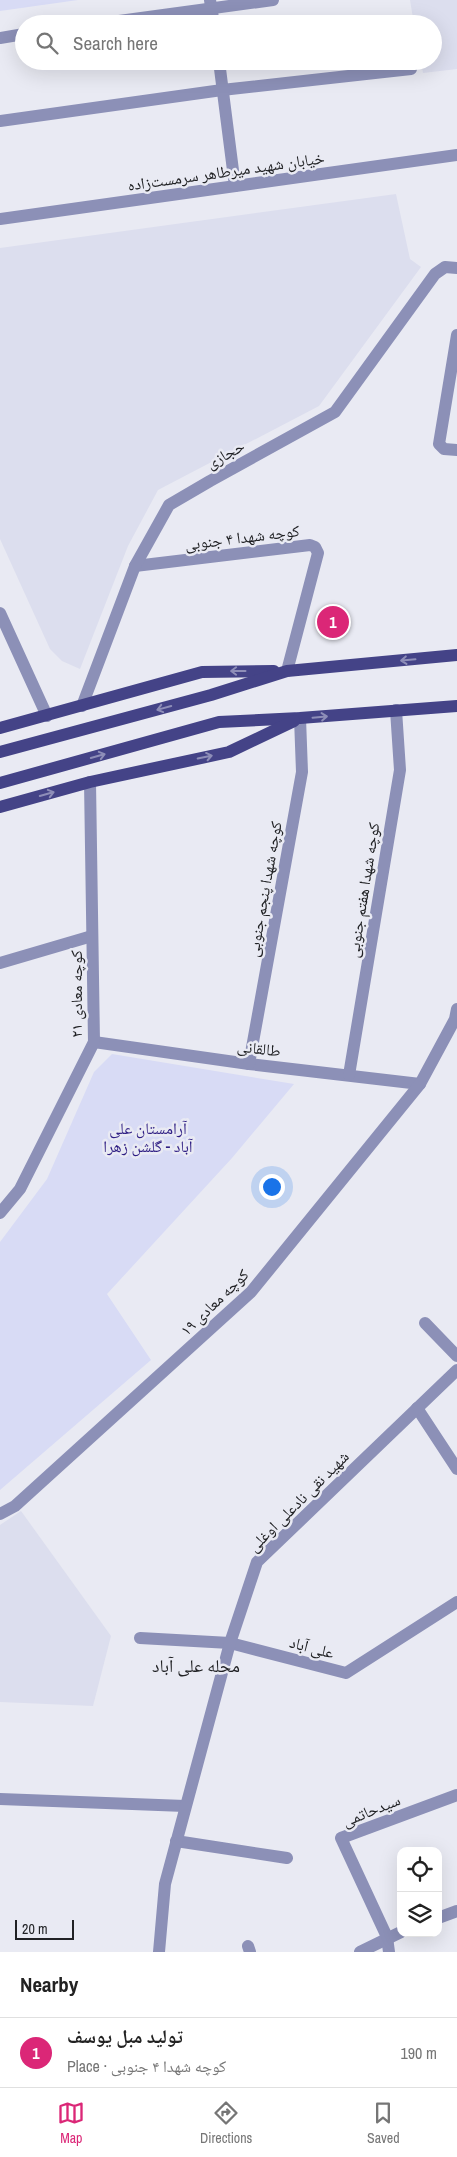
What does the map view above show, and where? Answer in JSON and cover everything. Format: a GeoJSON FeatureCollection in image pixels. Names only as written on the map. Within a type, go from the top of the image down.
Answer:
{"type":"FeatureCollection","features":[{"type":"Feature","properties":{"kind":"main road"},"geometry":{"type":"LineString","coordinates":[[0,728],[202,672],[287,671],[457,655]]}},
{"type":"Feature","properties":{"kind":"main road"},"geometry":{"type":"LineString","coordinates":[[0,752],[211,696],[287,671]]}},
{"type":"Feature","properties":{"kind":"main road"},"geometry":{"type":"LineString","coordinates":[[0,783],[219,722],[457,706]]}},
{"type":"Feature","properties":{"kind":"main road"},"geometry":{"type":"LineString","coordinates":[[0,807],[90,782],[229,752],[300,718]]}},
{"type":"Feature","properties":{"kind":"street"},"geometry":{"type":"LineString","coordinates":[[148,15],[211,4],[273,0]]}},
{"type":"Feature","properties":{"kind":"street"},"geometry":{"type":"LineString","coordinates":[[0,38],[15,36]]}},
{"type":"Feature","properties":{"kind":"street"},"geometry":{"type":"LineString","coordinates":[[219,70],[235,186]]}},
{"type":"Feature","properties":{"kind":"street"},"geometry":{"type":"LineString","coordinates":[[0,121],[222,90],[403,70]]}},
{"type":"Feature","properties":{"kind":"street","name":"خیابان شهید میرطاهر سرمست‌زاده"},"geometry":{"type":"LineString","coordinates":[[0,219],[457,155]]}},
{"type":"Feature","properties":{"kind":"street","name":"حجازی"},"geometry":{"type":"LineString","coordinates":[[82,706],[135,566],[170,505],[210,480],[335,412],[440,269],[457,268]]}},
{"type":"Feature","properties":{"kind":"street"},"geometry":{"type":"LineString","coordinates":[[457,335],[440,444],[444,449],[457,450]]}},
{"type":"Feature","properties":{"kind":"street","name":"کوچه شهدا ۴ جنوبی"},"geometry":{"type":"LineString","coordinates":[[135,566],[310,545],[315,547],[318,553],[287,671]]}},
{"type":"Feature","properties":{"kind":"street"},"geometry":{"type":"LineString","coordinates":[[0,613],[47,716]]}},
{"type":"Feature","properties":{"kind":"street","name":"کوچه شهدا هفتم جنوبی"},"geometry":{"type":"LineString","coordinates":[[349,1075],[400,770],[396,710]]}},
{"type":"Feature","properties":{"kind":"street","name":"کوچه شهدا پنجم جنوبی"},"geometry":{"type":"LineString","coordinates":[[249,1064],[302,772],[300,718]]}},
{"type":"Feature","properties":{"kind":"street","name":"کوچه معادی ۲۱"},"geometry":{"type":"LineString","coordinates":[[0,1212],[20,1189],[94,1042],[90,782]]}},
{"type":"Feature","properties":{"kind":"street"},"geometry":{"type":"LineString","coordinates":[[0,963],[92,936]]}},
{"type":"Feature","properties":{"kind":"street","name":"کوچه معادی ۱۹"},"geometry":{"type":"LineString","coordinates":[[0,1514],[15,1506],[251,1292],[420,1084],[455,1019],[457,1010]]}},
{"type":"Feature","properties":{"kind":"street","name":"طالقانی"},"geometry":{"type":"LineString","coordinates":[[94,1042],[249,1064],[420,1084]]}},
{"type":"Feature","properties":{"kind":"street"},"geometry":{"type":"LineString","coordinates":[[425,1323],[457,1356]]}},
{"type":"Feature","properties":{"kind":"street","name":"شهید نقی نادعلی اوغلی"},"geometry":{"type":"LineString","coordinates":[[159,1952],[165,1884],[230,1643],[257,1562],[457,1370]]}},
{"type":"Feature","properties":{"kind":"street"},"geometry":{"type":"LineString","coordinates":[[417,1408],[457,1469]]}},
{"type":"Feature","properties":{"kind":"street","name":"علی آباد"},"geometry":{"type":"LineString","coordinates":[[140,1638],[230,1643],[346,1673],[457,1602]]}},
{"type":"Feature","properties":{"kind":"street","name":"سیدحاتمی"},"geometry":{"type":"LineString","coordinates":[[387,1937],[341,1838],[457,1795]]}},
{"type":"Feature","properties":{"kind":"street"},"geometry":{"type":"LineString","coordinates":[[0,1799],[185,1806]]}},
{"type":"Feature","properties":{"kind":"street"},"geometry":{"type":"LineString","coordinates":[[176,1841],[287,1858]]}},
{"type":"Feature","properties":{"kind":"street"},"geometry":{"type":"LineString","coordinates":[[442,1917],[457,1911]]}},
{"type":"Feature","properties":{"kind":"street"},"geometry":{"type":"LineString","coordinates":[[360,1952],[397,1933]]}},
{"type":"Feature","properties":{"kind":"street"},"geometry":{"type":"LineString","coordinates":[[387,1937],[389,1952]]}},
{"type":"Feature","properties":{"kind":"shaded area"},"geometry":{"type":"Polygon","coordinates":[[[410,0],[457,0],[457,69],[423,73],[422,70],[442,70],[442,15],[412,15],[410,0]]]}},
{"type":"Feature","properties":{"kind":"shaded area"},"geometry":{"type":"Polygon","coordinates":[[[396,194],[410,259],[421,267],[319,406],[158,490],[128,546],[80,669],[62,661],[50,649],[0,539],[0,248],[396,194]]]}},
{"type":"Feature","properties":{"kind":"shaded area"},"geometry":{"type":"Polygon","coordinates":[[[21,1511],[111,1636],[93,1706],[0,1702],[0,1525],[21,1511]]]}},
{"type":"Feature","properties":{"kind":"green space"},"geometry":{"type":"Polygon","coordinates":[[[0,0],[78,0],[0,11],[0,0]]]}},
{"type":"Feature","properties":{"kind":"green space","name":"آرامستان علی آباد - گلشن زهرا"},"geometry":{"type":"Polygon","coordinates":[[[112,1054],[294,1084],[232,1158],[107,1294],[151,1360],[0,1490],[0,1242],[47,1179],[94,1072],[112,1054]]]}},
{"type":"Feature","properties":{"kind":"place","name":"تولید مبل یوسف"},"geometry":{"type":"Point","coordinates":[333,622]}},
{"type":"Feature","properties":{"kind":"district","name":"محله علی آباد"},"geometry":{"type":"Point","coordinates":[196,1665]}}]}
